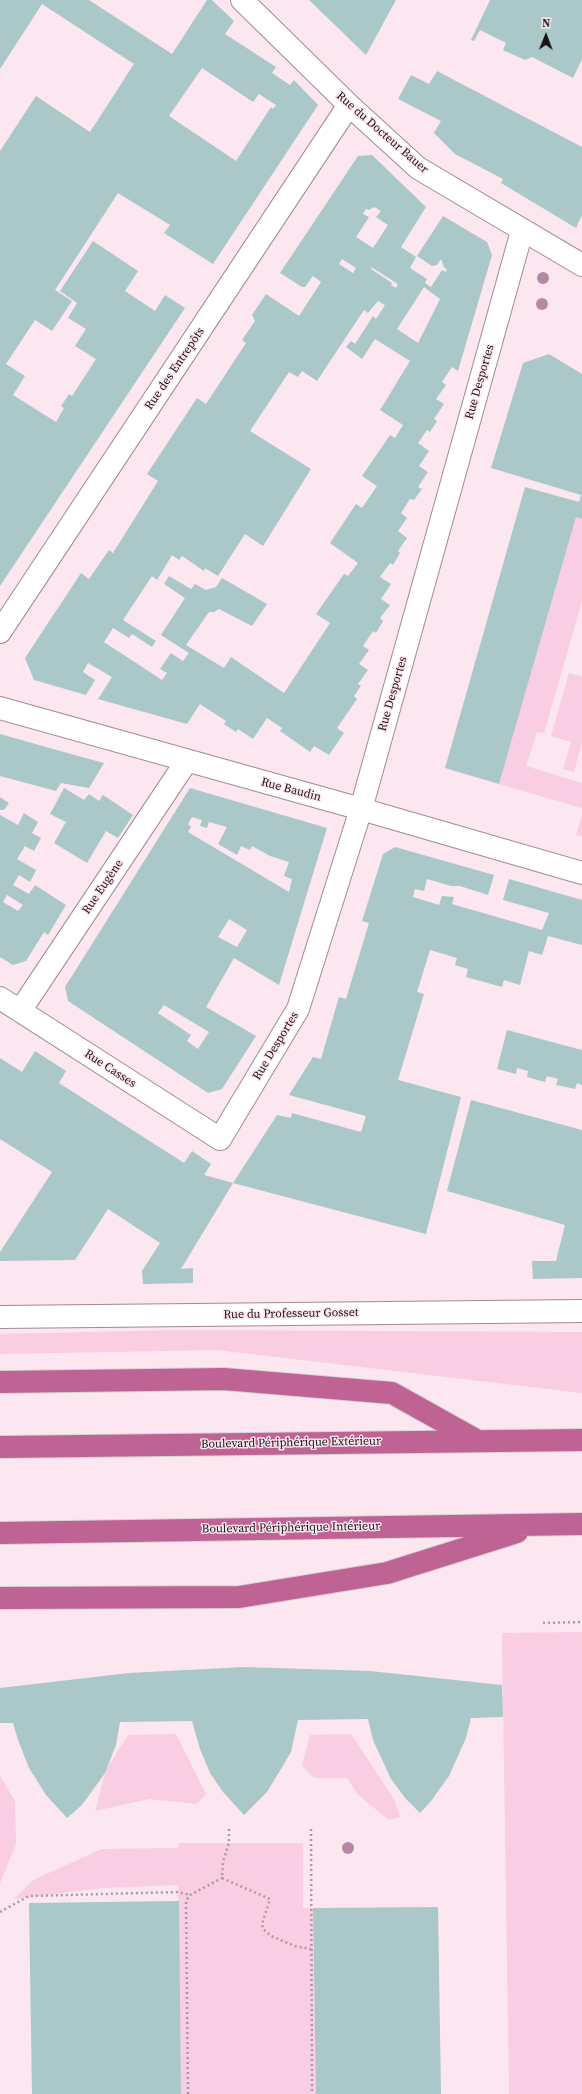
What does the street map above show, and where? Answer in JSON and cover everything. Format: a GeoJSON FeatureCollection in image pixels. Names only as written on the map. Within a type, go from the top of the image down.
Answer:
{"type":"FeatureCollection","features":[{"type":"Feature","properties":{"kind":"highway"},"geometry":{"type":"LineString","coordinates":[[0,1382],[224,1378],[392,1393],[480,1441]]}},
{"type":"Feature","properties":{"kind":"highway","name":"Boulevard Périphérique Extérieur"},"geometry":{"type":"LineString","coordinates":[[0,1447],[582,1440]]}},
{"type":"Feature","properties":{"kind":"highway","name":"Boulevard Périphérique Intérieur"},"geometry":{"type":"LineString","coordinates":[[0,1533],[582,1524]]}},
{"type":"Feature","properties":{"kind":"highway"},"geometry":{"type":"LineString","coordinates":[[0,1598],[239,1597],[388,1573],[539,1525]]}},
{"type":"Feature","properties":{"kind":"street","name":"Rue du Docteur Bauer"},"geometry":{"type":"LineString","coordinates":[[242,0],[349,105],[418,168],[522,230],[580,260]]}},
{"type":"Feature","properties":{"kind":"street","name":"Rue des Entrepôts"},"geometry":{"type":"LineString","coordinates":[[0,632],[349,105]]}},
{"type":"Feature","properties":{"kind":"street","name":"Rue Desportes"},"geometry":{"type":"LineString","coordinates":[[220,1139],[298,1009],[361,809],[522,230]]}},
{"type":"Feature","properties":{"kind":"street","name":"Rue Baudin"},"geometry":{"type":"LineString","coordinates":[[0,708],[186,762],[361,809],[582,873]]}},
{"type":"Feature","properties":{"kind":"street","name":"Rue Eugène"},"geometry":{"type":"LineString","coordinates":[[20,1012],[186,762]]}},
{"type":"Feature","properties":{"kind":"street","name":"Rue Casses"},"geometry":{"type":"LineString","coordinates":[[0,998],[220,1139]]}},
{"type":"Feature","properties":{"kind":"street","name":"Rue du Professeur Gosset"},"geometry":{"type":"LineString","coordinates":[[0,1317],[582,1311]]}},
{"type":"Feature","properties":{"kind":"path"},"geometry":{"type":"LineString","coordinates":[[543,1623],[582,1622]]}},
{"type":"Feature","properties":{"kind":"path"},"geometry":{"type":"LineString","coordinates":[[311,1829],[312,2094]]}},
{"type":"Feature","properties":{"kind":"path"},"geometry":{"type":"LineString","coordinates":[[222,1878],[223,1862],[229,1843],[229,1830]]}},
{"type":"Feature","properties":{"kind":"path"},"geometry":{"type":"LineString","coordinates":[[222,1878],[270,1899],[262,1924],[263,1929],[272,1936],[295,1946],[311,1948]]}},
{"type":"Feature","properties":{"kind":"path"},"geometry":{"type":"LineString","coordinates":[[188,2094],[186,1901],[190,1895],[222,1878]]}},
{"type":"Feature","properties":{"kind":"path"},"geometry":{"type":"LineString","coordinates":[[0,1912],[29,1896],[178,1892],[190,1895]]}},
{"type":"Feature","properties":{"kind":"shaded area"},"geometry":{"type":"Polygon","coordinates":[[[576,517],[582,519],[582,601],[544,733],[537,732],[526,766],[582,783],[582,808],[499,784],[576,517]]]}},
{"type":"Feature","properties":{"kind":"shaded area"},"geometry":{"type":"Polygon","coordinates":[[[569,673],[582,677],[582,742],[574,772],[563,769],[571,742],[551,736],[569,673]]]}},
{"type":"Feature","properties":{"kind":"shaded area"},"geometry":{"type":"Polygon","coordinates":[[[582,815],[582,836],[576,835],[582,815]]]}},
{"type":"Feature","properties":{"kind":"shaded area"},"geometry":{"type":"Polygon","coordinates":[[[182,1330],[582,1332],[582,1393],[217,1350],[0,1354],[0,1334],[182,1330]]]}},
{"type":"Feature","properties":{"kind":"shaded area"},"geometry":{"type":"Polygon","coordinates":[[[582,1632],[582,2094],[509,2094],[502,1633],[582,1632]]]}},
{"type":"Feature","properties":{"kind":"shaded area"},"geometry":{"type":"Polygon","coordinates":[[[176,1734],[206,1794],[197,1804],[149,1799],[95,1811],[106,1770],[128,1735],[176,1734]]]}},
{"type":"Feature","properties":{"kind":"shaded area"},"geometry":{"type":"Polygon","coordinates":[[[351,1734],[394,1799],[400,1817],[389,1820],[358,1795],[347,1778],[314,1778],[302,1766],[310,1735],[351,1734]]]}},
{"type":"Feature","properties":{"kind":"shaded area"},"geometry":{"type":"Polygon","coordinates":[[[0,1776],[15,1801],[16,1844],[0,1883],[0,1776]]]}},
{"type":"Feature","properties":{"kind":"shaded area"},"geometry":{"type":"Polygon","coordinates":[[[179,1843],[303,1843],[303,1908],[313,1908],[316,2094],[181,2094],[178,1885],[102,1888],[14,1899],[33,1880],[102,1849],[178,1848],[179,1843]]]}},
{"type":"Feature","properties":{"kind":"building"},"geometry":{"type":"Polygon","coordinates":[[[0,0],[89,0],[172,54],[207,0],[212,0],[234,21],[225,34],[276,67],[272,73],[290,85],[294,80],[318,105],[213,264],[164,233],[170,225],[118,193],[55,290],[72,301],[52,331],[35,320],[6,364],[25,376],[13,395],[56,422],[64,408],[61,406],[69,394],[72,396],[96,359],[75,346],[86,329],[68,318],[77,303],[60,291],[93,241],[138,271],[125,291],[155,311],[165,295],[185,308],[0,586],[0,151],[36,96],[90,132],[134,64],[42,4],[0,69],[0,0]],[[202,68],[169,116],[236,161],[271,107],[273,109],[276,105],[259,94],[253,102],[202,68]]]}},
{"type":"Feature","properties":{"kind":"building"},"geometry":{"type":"Polygon","coordinates":[[[309,0],[396,0],[366,55],[309,0]]]}},
{"type":"Feature","properties":{"kind":"building"},"geometry":{"type":"Polygon","coordinates":[[[490,0],[582,0],[582,59],[573,78],[532,57],[525,60],[503,50],[506,43],[480,30],[474,41],[471,40],[490,0]]]}},
{"type":"Feature","properties":{"kind":"building"},"geometry":{"type":"Polygon","coordinates":[[[437,71],[582,147],[582,215],[576,228],[501,183],[503,179],[455,154],[434,133],[441,121],[398,99],[411,75],[429,84],[437,71]]]}},
{"type":"Feature","properties":{"kind":"building"},"geometry":{"type":"Polygon","coordinates":[[[372,155],[426,207],[401,247],[416,257],[410,268],[427,279],[425,283],[431,287],[442,270],[446,272],[447,270],[441,259],[437,265],[432,266],[417,256],[443,216],[487,242],[492,255],[458,371],[452,367],[442,382],[446,385],[436,399],[444,404],[434,419],[437,421],[430,432],[427,430],[418,443],[429,451],[419,466],[428,472],[418,487],[422,489],[414,500],[410,499],[401,513],[407,518],[398,531],[407,538],[398,551],[400,553],[393,565],[390,563],[380,577],[391,584],[381,599],[390,605],[380,618],[383,621],[376,633],[373,631],[363,646],[369,650],[359,664],[368,670],[358,684],[361,686],[354,696],[357,699],[337,728],[344,733],[329,755],[314,746],[310,752],[280,731],[282,728],[267,718],[253,739],[238,729],[236,732],[224,724],[226,721],[200,704],[187,724],[98,699],[112,677],[88,663],[83,672],[95,680],[86,695],[34,680],[25,658],[81,573],[89,579],[109,550],[113,553],[158,481],[147,474],[197,398],[206,404],[246,343],[242,340],[255,321],[252,315],[266,294],[299,316],[321,282],[313,276],[305,287],[302,287],[280,273],[358,156],[372,155]],[[374,207],[369,210],[366,209],[363,214],[369,217],[356,237],[373,248],[388,225],[376,217],[381,211],[374,207]],[[342,259],[339,264],[353,273],[356,268],[342,259]],[[371,267],[371,269],[392,283],[391,285],[396,288],[398,284],[371,267]],[[424,287],[397,329],[418,343],[440,299],[424,287]],[[378,301],[368,313],[364,310],[317,381],[302,371],[298,377],[289,372],[250,431],[311,469],[263,546],[245,534],[218,576],[205,568],[204,571],[182,556],[179,560],[172,555],[157,580],[152,576],[123,620],[156,641],[152,647],[132,634],[129,638],[113,628],[104,642],[162,680],[167,673],[160,669],[171,653],[183,661],[189,653],[161,635],[185,598],[164,584],[169,576],[191,589],[195,584],[206,590],[216,587],[222,578],[267,604],[252,626],[219,609],[214,612],[209,612],[186,645],[224,668],[231,657],[284,693],[330,623],[316,614],[344,574],[348,576],[358,563],[330,543],[356,504],[362,508],[377,486],[362,476],[390,435],[395,438],[403,425],[380,410],[410,361],[375,339],[362,359],[346,347],[351,341],[355,344],[373,316],[376,319],[385,305],[378,301]]]}},
{"type":"Feature","properties":{"kind":"building"},"geometry":{"type":"Polygon","coordinates":[[[549,354],[582,374],[582,519],[576,517],[499,784],[445,768],[525,487],[579,502],[581,495],[491,468],[523,363],[549,354]]]}},
{"type":"Feature","properties":{"kind":"building"},"geometry":{"type":"Polygon","coordinates":[[[0,734],[104,763],[89,788],[61,783],[56,791],[0,776],[0,734]]]}},
{"type":"Feature","properties":{"kind":"building"},"geometry":{"type":"Polygon","coordinates":[[[64,788],[84,800],[89,794],[99,801],[103,795],[133,815],[118,838],[106,831],[87,863],[54,843],[66,822],[50,814],[64,788]]]}},
{"type":"Feature","properties":{"kind":"building"},"geometry":{"type":"Polygon","coordinates":[[[190,788],[327,828],[279,985],[234,958],[206,1007],[256,1036],[222,1089],[208,1093],[68,1001],[65,987],[190,788]],[[192,817],[188,824],[191,827],[188,832],[289,892],[292,879],[284,876],[289,862],[270,856],[252,846],[250,850],[241,846],[237,855],[218,844],[227,827],[209,822],[207,828],[200,826],[202,820],[192,817]],[[229,919],[218,937],[237,947],[247,930],[229,919]],[[164,1005],[158,1013],[191,1035],[187,1041],[198,1049],[209,1032],[164,1005]]]}},
{"type":"Feature","properties":{"kind":"building"},"geometry":{"type":"Polygon","coordinates":[[[0,797],[9,803],[4,810],[0,810],[0,797]]]}},
{"type":"Feature","properties":{"kind":"building"},"geometry":{"type":"Polygon","coordinates":[[[24,813],[38,822],[32,833],[41,838],[34,851],[25,846],[17,859],[36,870],[30,882],[19,875],[13,885],[29,894],[35,885],[66,905],[48,935],[44,932],[26,961],[13,965],[0,957],[0,815],[18,825],[24,813]],[[7,895],[3,902],[18,911],[23,905],[7,895]]]}},
{"type":"Feature","properties":{"kind":"building"},"geometry":{"type":"Polygon","coordinates":[[[395,847],[494,875],[488,895],[460,886],[451,886],[427,879],[424,891],[415,889],[413,897],[439,905],[442,896],[454,897],[452,904],[542,930],[549,913],[503,900],[509,879],[582,900],[582,945],[548,936],[542,955],[529,951],[520,985],[504,980],[502,987],[466,977],[468,969],[455,965],[457,958],[430,950],[417,992],[424,994],[398,1080],[461,1097],[426,1234],[233,1183],[277,1115],[291,1118],[292,1113],[361,1132],[366,1116],[289,1095],[313,1057],[321,1059],[339,997],[346,999],[369,923],[362,921],[383,854],[395,847]]]}},
{"type":"Feature","properties":{"kind":"building"},"geometry":{"type":"Polygon","coordinates":[[[507,1030],[582,1050],[582,1085],[577,1083],[575,1089],[556,1085],[558,1079],[547,1076],[545,1082],[527,1077],[528,1071],[517,1068],[516,1074],[497,1069],[507,1030]]]}},
{"type":"Feature","properties":{"kind":"building"},"geometry":{"type":"Polygon","coordinates":[[[35,1051],[66,1071],[59,1083],[184,1163],[192,1151],[211,1164],[204,1175],[233,1183],[181,1269],[193,1268],[193,1283],[143,1284],[142,1271],[160,1243],[108,1209],[75,1260],[0,1261],[0,1252],[52,1172],[0,1139],[0,1058],[22,1072],[35,1051]]]}},
{"type":"Feature","properties":{"kind":"building"},"geometry":{"type":"Polygon","coordinates":[[[471,1100],[582,1130],[582,1278],[533,1279],[532,1261],[556,1261],[565,1225],[447,1191],[471,1100]]]}},
{"type":"Feature","properties":{"kind":"building"},"geometry":{"type":"Polygon","coordinates":[[[244,1667],[370,1671],[502,1685],[503,1717],[471,1718],[466,1738],[449,1776],[431,1801],[420,1813],[406,1799],[391,1779],[373,1740],[368,1719],[298,1720],[291,1752],[267,1792],[244,1815],[223,1792],[210,1773],[200,1749],[192,1721],[120,1722],[116,1745],[105,1773],[82,1805],[67,1818],[46,1795],[29,1768],[13,1723],[0,1723],[0,1688],[129,1673],[244,1667]]]}},
{"type":"Feature","properties":{"kind":"building"},"geometry":{"type":"Polygon","coordinates":[[[179,1901],[181,2094],[32,2094],[29,1903],[179,1901]]]}},
{"type":"Feature","properties":{"kind":"building"},"geometry":{"type":"Polygon","coordinates":[[[438,1907],[441,2094],[316,2094],[313,1908],[438,1907]]]}}]}
